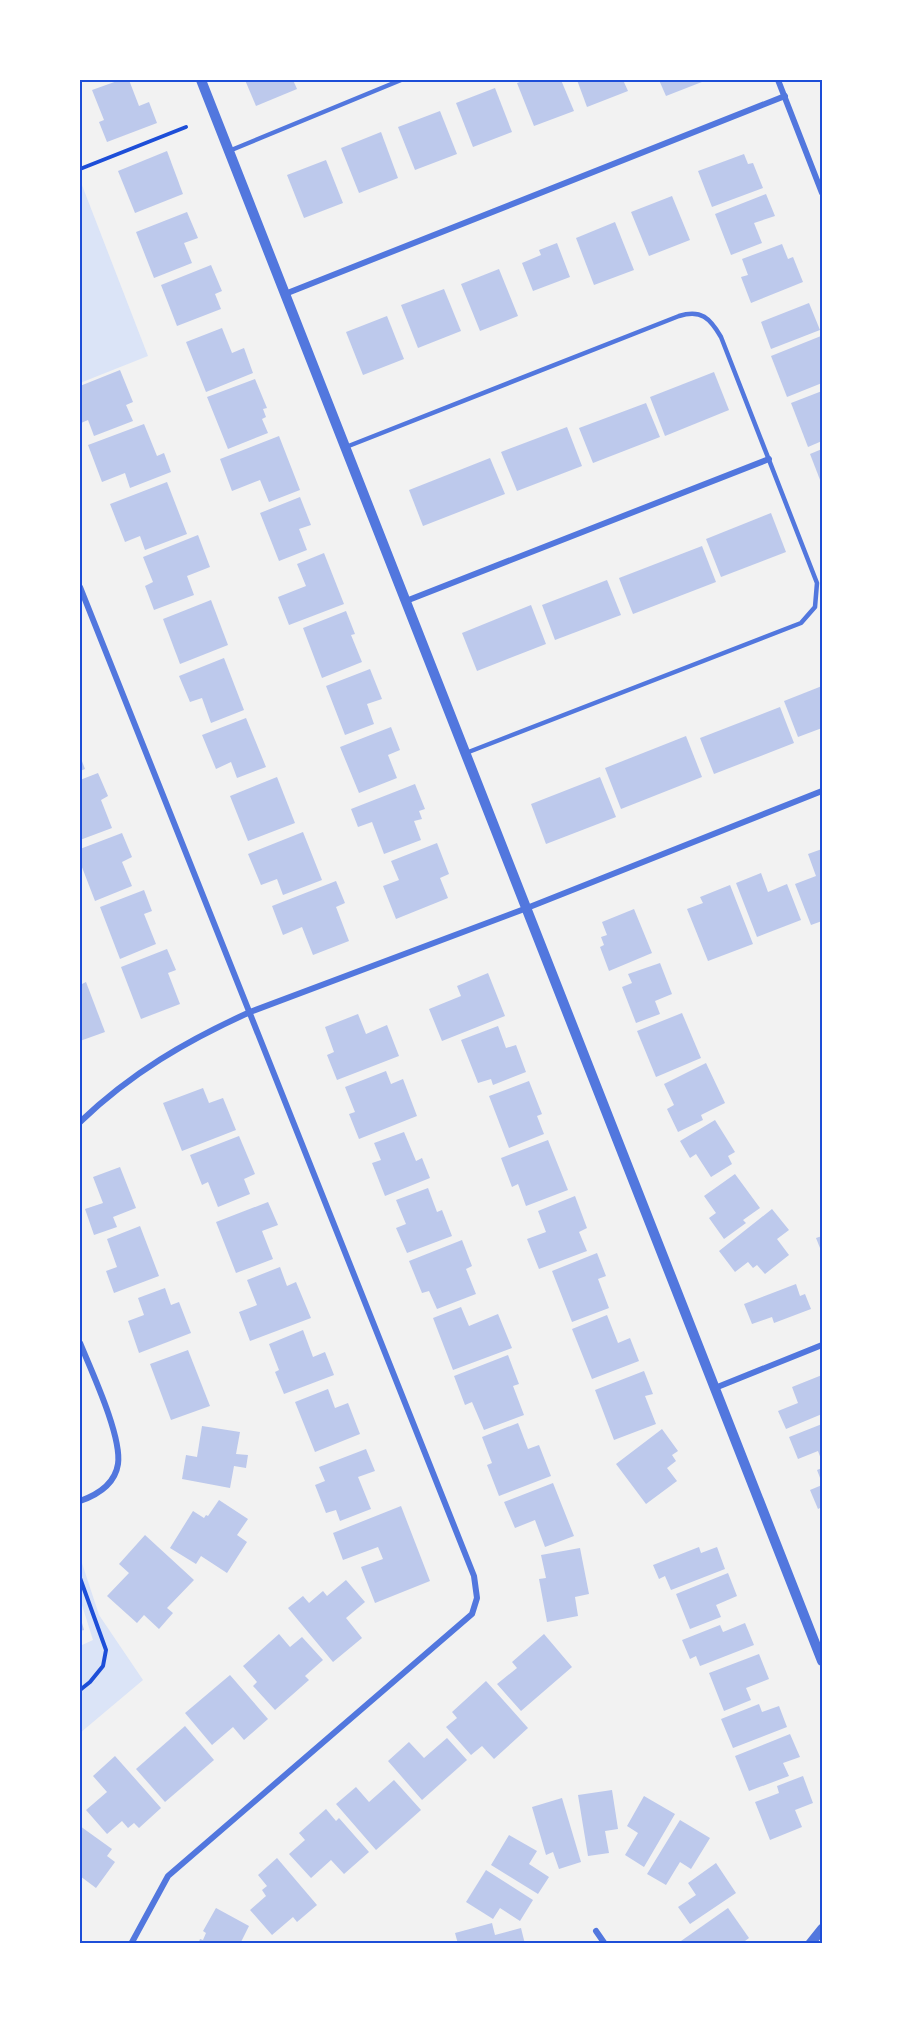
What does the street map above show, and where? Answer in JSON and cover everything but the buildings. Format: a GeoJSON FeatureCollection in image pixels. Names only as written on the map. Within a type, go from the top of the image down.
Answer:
{"type":"FeatureCollection","features":[{"type":"Feature","properties":{"kind":"street"},"geometry":{"type":"LineString","coordinates":[[201,80],[822,1661]]}},
{"type":"Feature","properties":{"kind":"street"},"geometry":{"type":"LineString","coordinates":[[778,80],[822,193]]}},
{"type":"Feature","properties":{"kind":"street"},"geometry":{"type":"LineString","coordinates":[[285,294],[784,96]]}},
{"type":"Feature","properties":{"kind":"street"},"geometry":{"type":"LineString","coordinates":[[406,600],[769,459]]}},
{"type":"Feature","properties":{"kind":"street"},"geometry":{"type":"LineString","coordinates":[[80,586],[474,1576],[477,1598],[472,1614],[168,1876],[131,1944]]}},
{"type":"Feature","properties":{"kind":"street"},"geometry":{"type":"LineString","coordinates":[[80,1122],[109,1094],[163,1057],[250,1012],[527,908],[822,791]]}},
{"type":"Feature","properties":{"kind":"street"},"geometry":{"type":"LineString","coordinates":[[80,1343],[112,1427],[118,1457],[118,1464],[110,1482],[95,1495],[80,1501]]}},
{"type":"Feature","properties":{"kind":"street"},"geometry":{"type":"LineString","coordinates":[[715,1388],[822,1345]]}},
{"type":"Feature","properties":{"kind":"street"},"geometry":{"type":"LineString","coordinates":[[810,1944],[822,1929]]}},
{"type":"Feature","properties":{"kind":"street"},"geometry":{"type":"LineString","coordinates":[[596,1931],[605,1944]]}},
{"type":"Feature","properties":{"kind":"street"},"geometry":{"type":"LineString","coordinates":[[814,1944],[822,1939]]}},
{"type":"Feature","properties":{"kind":"lane"},"geometry":{"type":"LineString","coordinates":[[229,151],[401,80]]}},
{"type":"Feature","properties":{"kind":"lane"},"geometry":{"type":"LineString","coordinates":[[345,448],[690,313],[703,315],[714,324],[721,337],[817,583],[815,607],[801,623],[466,753]]}},
{"type":"Feature","properties":{"kind":"path"},"geometry":{"type":"LineString","coordinates":[[80,169],[186,127]]}},
{"type":"Feature","properties":{"kind":"path"},"geometry":{"type":"LineString","coordinates":[[80,1578],[106,1650],[103,1666],[80,1690]]}},
{"type":"Feature","properties":{"kind":"shaded area"},"geometry":{"type":"Polygon","coordinates":[[[80,180],[148,356],[80,383],[80,180]]]}},
{"type":"Feature","properties":{"kind":"shaded area"},"geometry":{"type":"Polygon","coordinates":[[[80,1557],[99,1615],[143,1680],[80,1733],[80,1646],[93,1640],[80,1599],[80,1557]]]}}]}
